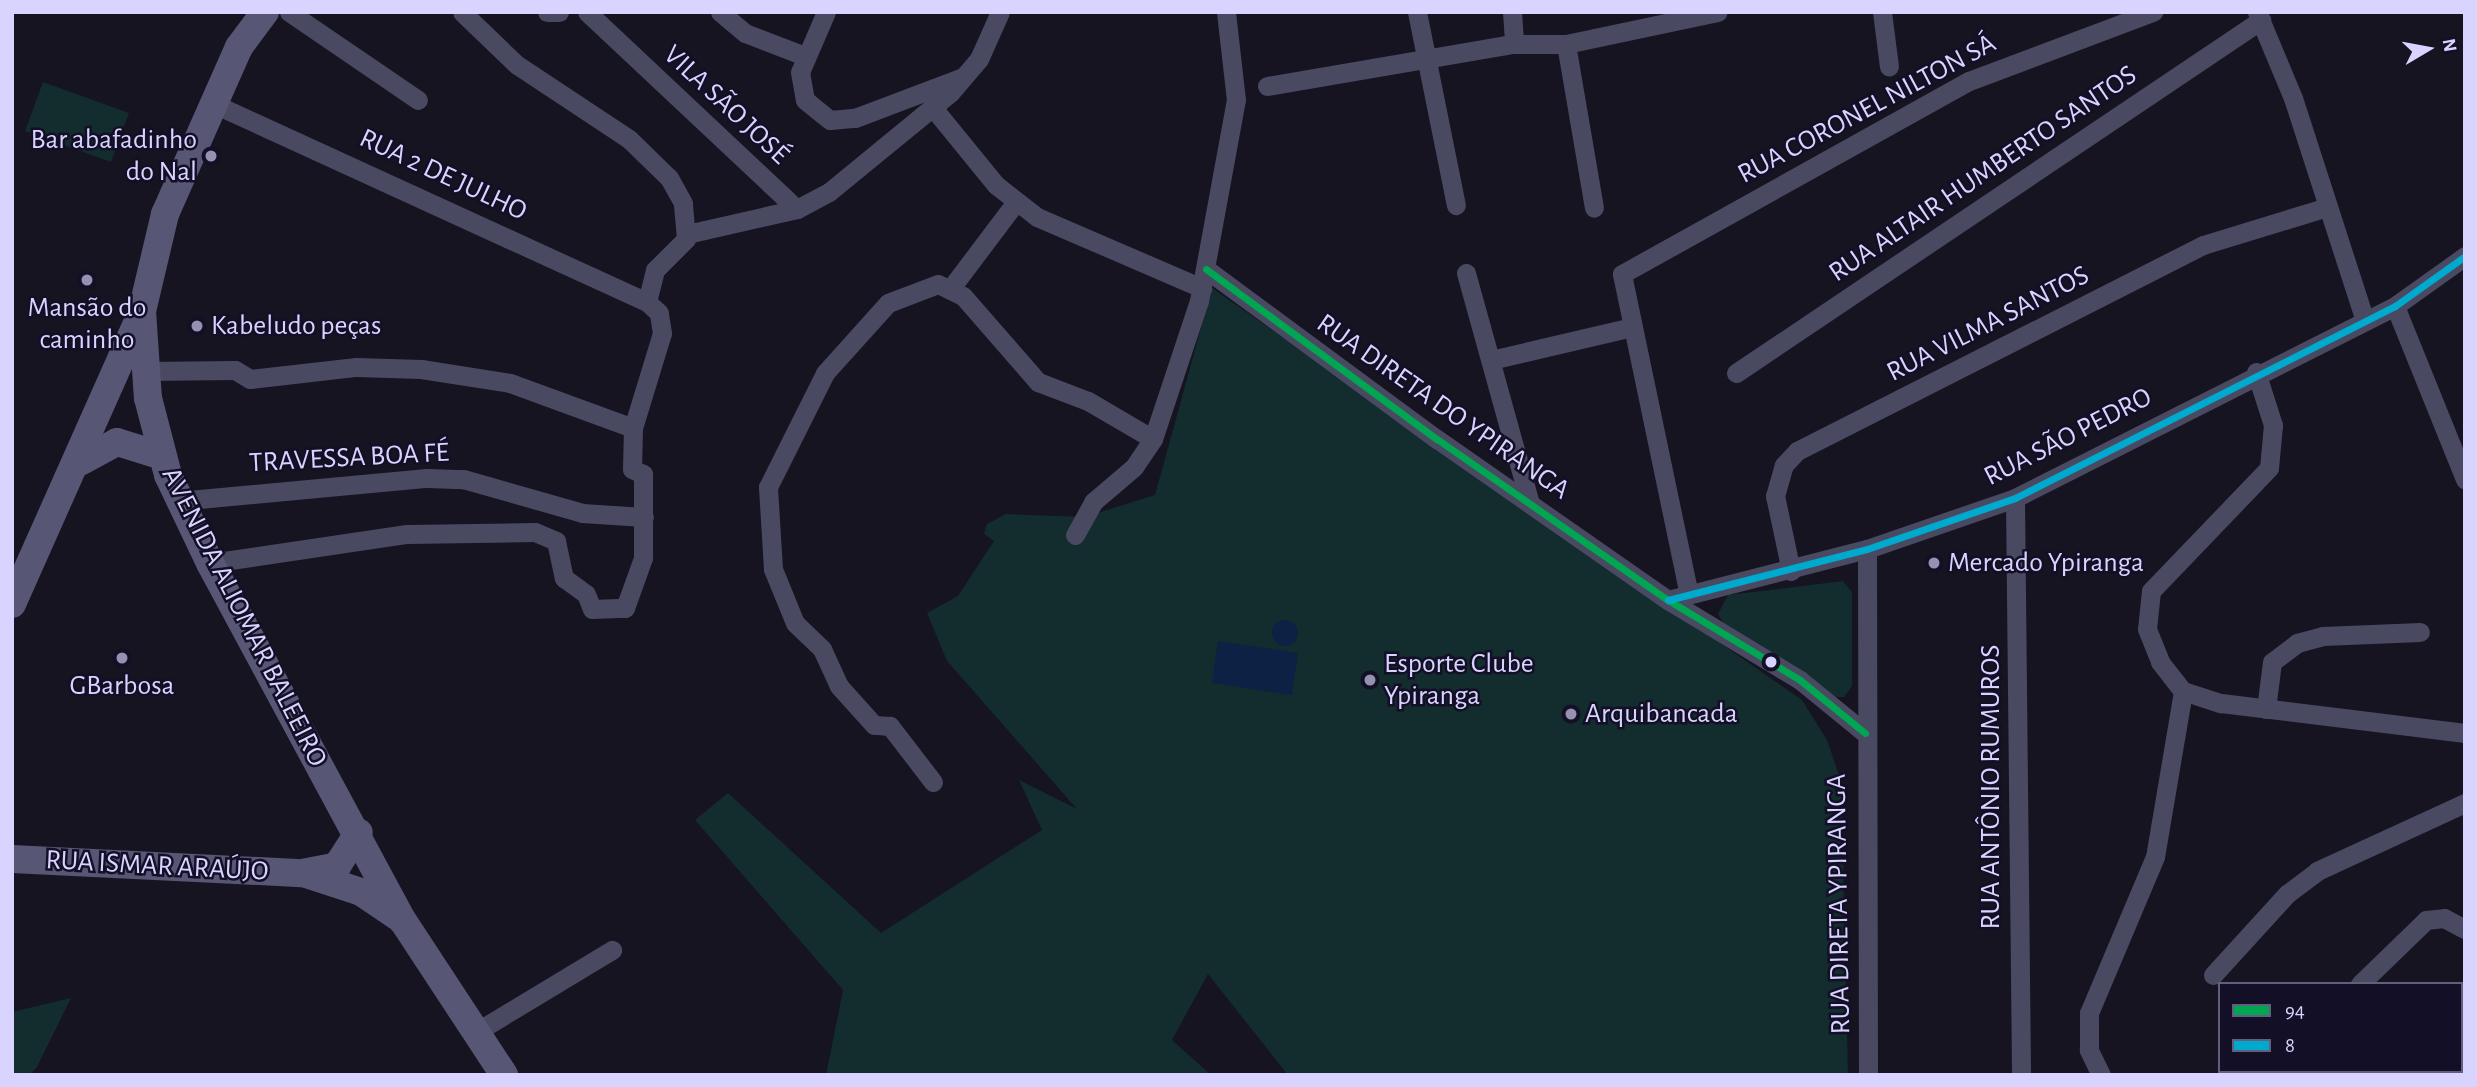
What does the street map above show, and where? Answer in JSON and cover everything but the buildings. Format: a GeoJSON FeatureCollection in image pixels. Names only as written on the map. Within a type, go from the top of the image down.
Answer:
{"type":"FeatureCollection","features":[{"type":"Feature","properties":{"kind":"main road","name":"AVENIDA ALIOMAR BALEEIRO"},"geometry":{"type":"LineString","coordinates":[[265,12],[239,47],[180,169],[142,312],[145,371],[162,456],[178,501],[210,563],[359,832],[403,921],[504,1075]]}},
{"type":"Feature","properties":{"kind":"main road"},"geometry":{"type":"LineString","coordinates":[[12,604],[80,462],[142,312]]}},
{"type":"Feature","properties":{"kind":"main road"},"geometry":{"type":"LineString","coordinates":[[80,462],[117,442],[162,456]]}},
{"type":"Feature","properties":{"kind":"main road","name":"RUA ISMAR ARAÚJO"},"geometry":{"type":"LineString","coordinates":[[12,859],[302,873],[337,866],[359,832]]}},
{"type":"Feature","properties":{"kind":"main road","name":"RUA ISMAR ARAÚJO"},"geometry":{"type":"LineString","coordinates":[[302,873],[361,892],[403,921]]}},
{"type":"Feature","properties":{"kind":"street"},"geometry":{"type":"LineString","coordinates":[[289,12],[418,100]]}},
{"type":"Feature","properties":{"kind":"street"},"geometry":{"type":"LineString","coordinates":[[462,12],[517,65],[629,139],[660,169],[679,191],[687,233]]}},
{"type":"Feature","properties":{"kind":"street"},"geometry":{"type":"LineString","coordinates":[[547,12],[559,12]]}},
{"type":"Feature","properties":{"kind":"street","name":"VILA SÃO JOSÉ"},"geometry":{"type":"LineString","coordinates":[[587,12],[797,209]]}},
{"type":"Feature","properties":{"kind":"street"},"geometry":{"type":"LineString","coordinates":[[720,12],[746,33],[802,55]]}},
{"type":"Feature","properties":{"kind":"street"},"geometry":{"type":"LineString","coordinates":[[826,12],[802,55],[806,100],[840,121],[967,75]]}},
{"type":"Feature","properties":{"kind":"street"},"geometry":{"type":"LineString","coordinates":[[210,563],[407,534],[535,532],[556,541],[564,578],[586,594],[592,609],[625,608],[643,558],[643,474],[632,469],[633,428],[662,333],[659,313],[647,302],[655,270],[687,233],[797,209],[828,192],[934,109],[967,75],[1000,12]]}},
{"type":"Feature","properties":{"kind":"street"},"geometry":{"type":"LineString","coordinates":[[1075,535],[1093,502],[1134,467],[1153,439],[1202,288],[1236,100],[1226,12]]}},
{"type":"Feature","properties":{"kind":"street"},"geometry":{"type":"LineString","coordinates":[[1417,12],[1424,59],[1456,205]]}},
{"type":"Feature","properties":{"kind":"street"},"geometry":{"type":"LineString","coordinates":[[1512,12],[1514,44]]}},
{"type":"Feature","properties":{"kind":"street"},"geometry":{"type":"LineString","coordinates":[[1267,86],[1514,44],[1566,44],[1718,12]]}},
{"type":"Feature","properties":{"kind":"street"},"geometry":{"type":"LineString","coordinates":[[1882,12],[1889,67]]}},
{"type":"Feature","properties":{"kind":"street","name":"RUA CORONEL NILTON SÁ"},"geometry":{"type":"LineString","coordinates":[[1632,327],[1620,280],[1641,261],[1969,80],[2153,12]]}},
{"type":"Feature","properties":{"kind":"street"},"geometry":{"type":"LineString","coordinates":[[2259,16],[2365,321]]}},
{"type":"Feature","properties":{"kind":"street","name":"RUA ALTAIR HUMBERTO SANTOS"},"geometry":{"type":"LineString","coordinates":[[1735,373],[2259,16]]}},
{"type":"Feature","properties":{"kind":"street"},"geometry":{"type":"LineString","coordinates":[[1566,44],[1594,208]]}},
{"type":"Feature","properties":{"kind":"street","name":"RUA 2 DE JULHO"},"geometry":{"type":"LineString","coordinates":[[212,103],[647,302]]}},
{"type":"Feature","properties":{"kind":"street"},"geometry":{"type":"LineString","coordinates":[[934,109],[1015,203],[1202,288]]}},
{"type":"Feature","properties":{"kind":"street"},"geometry":{"type":"LineString","coordinates":[[951,288],[1015,203]]}},
{"type":"Feature","properties":{"kind":"street","name":"RUA VILMA SANTOS"},"geometry":{"type":"LineString","coordinates":[[1791,571],[1775,496],[1784,465],[1797,451],[2203,245],[2327,207]]}},
{"type":"Feature","properties":{"kind":"street","name":"RUA SÃO PEDRO"},"geometry":{"type":"LineString","coordinates":[[1668,600],[1791,571],[1867,549],[2015,498],[2256,372],[2395,306],[2465,256]]}},
{"type":"Feature","properties":{"kind":"street","name":"RUA DIRETA DO YPIRANGA"},"geometry":{"type":"LineString","coordinates":[[1206,269],[1668,600],[1800,680],[1865,733]]}},
{"type":"Feature","properties":{"kind":"street"},"geometry":{"type":"LineString","coordinates":[[1466,273],[1530,503]]}},
{"type":"Feature","properties":{"kind":"street"},"geometry":{"type":"LineString","coordinates":[[933,782],[890,726],[874,725],[856,708],[822,649],[794,623],[773,569],[766,505],[780,458],[825,373],[888,303],[913,290],[951,288]]}},
{"type":"Feature","properties":{"kind":"street"},"geometry":{"type":"LineString","coordinates":[[951,288],[1038,382],[1088,401],[1153,439]]}},
{"type":"Feature","properties":{"kind":"street"},"geometry":{"type":"LineString","coordinates":[[2395,306],[2465,479]]}},
{"type":"Feature","properties":{"kind":"street"},"geometry":{"type":"LineString","coordinates":[[1491,360],[1632,327],[1689,595]]}},
{"type":"Feature","properties":{"kind":"street"},"geometry":{"type":"LineString","coordinates":[[145,371],[235,370],[250,379],[356,367],[421,369],[521,386],[633,428]]}},
{"type":"Feature","properties":{"kind":"street"},"geometry":{"type":"LineString","coordinates":[[2256,372],[2273,425],[2269,468],[2168,567],[2147,606],[2152,647],[2183,691],[2266,709],[2465,733]]}},
{"type":"Feature","properties":{"kind":"street","name":"TRAVESSA BOA FÉ"},"geometry":{"type":"LineString","coordinates":[[178,501],[427,478],[483,484],[594,515],[644,517]]}},
{"type":"Feature","properties":{"kind":"street","name":"RUA ANTÔNIO RUMUROS"},"geometry":{"type":"LineString","coordinates":[[2015,498],[2021,1075]]}},
{"type":"Feature","properties":{"kind":"street","name":"RUA DIRETA YPIRANGA"},"geometry":{"type":"LineString","coordinates":[[1867,549],[1865,733],[1868,1075]]}},
{"type":"Feature","properties":{"kind":"street"},"geometry":{"type":"LineString","coordinates":[[2266,709],[2272,662],[2297,643],[2323,636],[2420,632]]}},
{"type":"Feature","properties":{"kind":"street"},"geometry":{"type":"LineString","coordinates":[[2101,1075],[2089,1049],[2090,1013],[2155,858],[2183,691]]}},
{"type":"Feature","properties":{"kind":"street"},"geometry":{"type":"LineString","coordinates":[[2213,975],[2287,894],[2317,871],[2465,803]]}},
{"type":"Feature","properties":{"kind":"street"},"geometry":{"type":"LineString","coordinates":[[2362,982],[2426,920],[2444,918],[2465,929]]}},
{"type":"Feature","properties":{"kind":"street"},"geometry":{"type":"LineString","coordinates":[[477,1032],[612,950]]}},
{"type":"Feature","properties":{"kind":"green space"},"geometry":{"type":"Polygon","coordinates":[[[43,82],[129,113],[111,162],[25,131],[43,82]]]}},
{"type":"Feature","properties":{"kind":"green space","name":"Esporte Clube Ypiranga"},"geometry":{"type":"Polygon","coordinates":[[[1212,288],[1802,700],[1827,740],[1841,781],[1848,1075],[1288,1075],[1208,974],[1172,1040],[1211,1075],[826,1075],[843,990],[695,820],[728,793],[881,933],[1042,830],[1019,780],[1077,809],[947,661],[927,613],[958,596],[994,541],[984,534],[987,524],[1006,514],[1085,517],[1155,495],[1212,288]]]}},
{"type":"Feature","properties":{"kind":"green space"},"geometry":{"type":"Polygon","coordinates":[[[1843,581],[1852,592],[1852,686],[1844,697],[1835,697],[1724,624],[1718,614],[1728,595],[1843,581]]]}},
{"type":"Feature","properties":{"kind":"green space"},"geometry":{"type":"Polygon","coordinates":[[[71,998],[37,1067],[29,1075],[12,1075],[12,1012],[71,998]]]}},
{"type":"Feature","properties":{"kind":"water"},"geometry":{"type":"Polygon","coordinates":[[[1285,620],[1294,624],[1298,633],[1294,642],[1285,646],[1276,642],[1272,633],[1276,624],[1285,620]]]}},
{"type":"Feature","properties":{"kind":"water"},"geometry":{"type":"Polygon","coordinates":[[[1218,641],[1298,653],[1292,695],[1212,683],[1218,641]]]}},
{"type":"Feature","properties":{"kind":"transit line","name":"8"},"geometry":{"type":"LineString","coordinates":[[1668,600],[1867,549],[2015,498],[2395,306],[2465,256]]}},
{"type":"Feature","properties":{"kind":"transit line","name":"94"},"geometry":{"type":"LineString","coordinates":[[1206,269],[1437,439],[1668,600],[1800,680],[1865,733]]}},
{"type":"Feature","properties":{"kind":"place","name":"Bar abafadinho do Nal"},"geometry":{"type":"Point","coordinates":[211,156]}},
{"type":"Feature","properties":{"kind":"place","name":"Mansão do caminho"},"geometry":{"type":"Point","coordinates":[87,280]}},
{"type":"Feature","properties":{"kind":"place","name":"Kabeludo peças"},"geometry":{"type":"Point","coordinates":[197,326]}},
{"type":"Feature","properties":{"kind":"place","name":"Mercado Ypiranga"},"geometry":{"type":"Point","coordinates":[1934,563]}},
{"type":"Feature","properties":{"kind":"place","name":"GBarbosa"},"geometry":{"type":"Point","coordinates":[122,658]}},
{"type":"Feature","properties":{"kind":"place","name":"Esporte Clube Ypiranga"},"geometry":{"type":"Point","coordinates":[1370,680]}},
{"type":"Feature","properties":{"kind":"place","name":"Arquibancada"},"geometry":{"type":"Point","coordinates":[1571,714]}}]}
